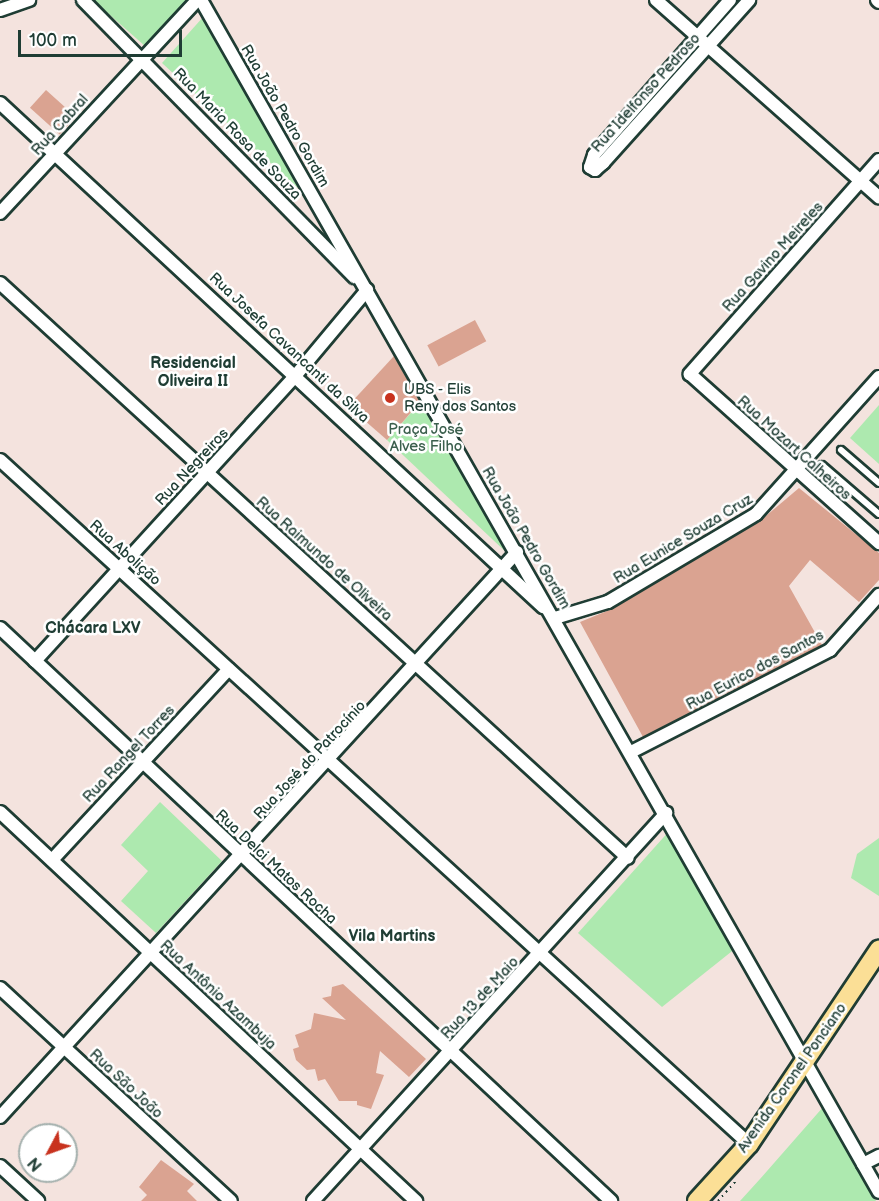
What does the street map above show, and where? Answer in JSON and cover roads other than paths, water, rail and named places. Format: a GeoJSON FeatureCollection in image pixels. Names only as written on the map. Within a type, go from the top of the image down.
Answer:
{"type":"FeatureCollection","features":[{"type":"Feature","properties":{"kind":"main road","name":"Avenida Coronel Ponciano"},"geometry":{"type":"LineString","coordinates":[[697,1201],[748,1144],[879,950]]}},
{"type":"Feature","properties":{"kind":"street"},"geometry":{"type":"LineString","coordinates":[[0,10],[29,0]]}},
{"type":"Feature","properties":{"kind":"street","name":"Rua Maria Rosa de Souza"},"geometry":{"type":"LineString","coordinates":[[83,0],[143,57],[367,290]]}},
{"type":"Feature","properties":{"kind":"street","name":"Rua Cabral"},"geometry":{"type":"LineString","coordinates":[[0,213],[143,57],[199,0]]}},
{"type":"Feature","properties":{"kind":"street","name":"Rua João Pedro Gordim"},"geometry":{"type":"LineString","coordinates":[[199,0],[632,752],[807,1059],[879,1192]]}},
{"type":"Feature","properties":{"kind":"street"},"geometry":{"type":"LineString","coordinates":[[656,0],[879,197]]}},
{"type":"Feature","properties":{"kind":"street","name":"Rua Idelfonso Pedroso"},"geometry":{"type":"LineString","coordinates":[[730,0],[594,154],[590,167],[595,170],[603,163],[749,0]]}},
{"type":"Feature","properties":{"kind":"street","name":"Rua Josefa Cavancanti da Silva"},"geometry":{"type":"LineString","coordinates":[[0,103],[296,375],[555,618]]}},
{"type":"Feature","properties":{"kind":"street","name":"Rua Gavino Meireles"},"geometry":{"type":"LineString","coordinates":[[690,374],[879,160]]}},
{"type":"Feature","properties":{"kind":"street","name":"Rua Raimundo de Oliveira"},"geometry":{"type":"LineString","coordinates":[[0,283],[628,858]]}},
{"type":"Feature","properties":{"kind":"street","name":"Rua Negreiros"},"geometry":{"type":"LineString","coordinates":[[34,661],[296,375],[367,290]]}},
{"type":"Feature","properties":{"kind":"street","name":"Rua Mozart Calheiros"},"geometry":{"type":"LineString","coordinates":[[690,374],[879,543]]}},
{"type":"Feature","properties":{"kind":"street","name":"Rua Eunice Souza Cruz"},"geometry":{"type":"LineString","coordinates":[[555,618],[608,602],[747,520],[798,471],[879,377]]}},
{"type":"Feature","properties":{"kind":"street","name":"Rua Abolição"},"geometry":{"type":"LineString","coordinates":[[0,460],[748,1144]]}},
{"type":"Feature","properties":{"kind":"street","name":"Rua José do Patrocínio"},"geometry":{"type":"LineString","coordinates":[[0,1117],[506,570],[517,552]]}},
{"type":"Feature","properties":{"kind":"street","name":"Rua Eurico dos Santos"},"geometry":{"type":"LineString","coordinates":[[632,752],[830,650],[879,595]]}},
{"type":"Feature","properties":{"kind":"street","name":"Rua Delci Matos Rocha"},"geometry":{"type":"LineString","coordinates":[[0,628],[611,1201]]}},
{"type":"Feature","properties":{"kind":"street","name":"Rua Rangel Torres"},"geometry":{"type":"LineString","coordinates":[[51,860],[229,669]]}},
{"type":"Feature","properties":{"kind":"street","name":"Rua Antônio Azambuja"},"geometry":{"type":"LineString","coordinates":[[0,812],[416,1201]]}},
{"type":"Feature","properties":{"kind":"street","name":"Rua 13 de Maio"},"geometry":{"type":"LineString","coordinates":[[314,1201],[628,858],[666,813]]}},
{"type":"Feature","properties":{"kind":"street","name":"Rua São João"},"geometry":{"type":"LineString","coordinates":[[0,988],[231,1201]]}},
{"type":"Feature","properties":{"kind":"street"},"geometry":{"type":"LineString","coordinates":[[863,1164],[879,1156]]}},
{"type":"Feature","properties":{"kind":"street"},"geometry":{"type":"LineString","coordinates":[[0,1166],[39,1201]]}},
{"type":"Feature","properties":{"kind":"lane"},"geometry":{"type":"LineString","coordinates":[[841,450],[879,483]]}},
{"type":"Feature","properties":{"kind":"lane"},"geometry":{"type":"LineString","coordinates":[[822,465],[879,514]]}},
{"type":"Feature","properties":{"kind":"place","name":"UBS - Elis Reny dos Santos"},"geometry":{"type":"Point","coordinates":[390,398]}},
{"type":"Feature","properties":{"kind":"district","name":"Residencial Oliveira II"},"geometry":{"type":"Point","coordinates":[193,373]}},
{"type":"Feature","properties":{"kind":"district","name":"Chácara LXV"},"geometry":{"type":"Point","coordinates":[93,629]}},
{"type":"Feature","properties":{"kind":"district","name":"Vila Martins"},"geometry":{"type":"Point","coordinates":[392,937]}},
{"type":"Feature","properties":{"kind":"park label","name":"Praça José Alves Filho"},"geometry":{"type":"Point","coordinates":[426,438]}}]}
